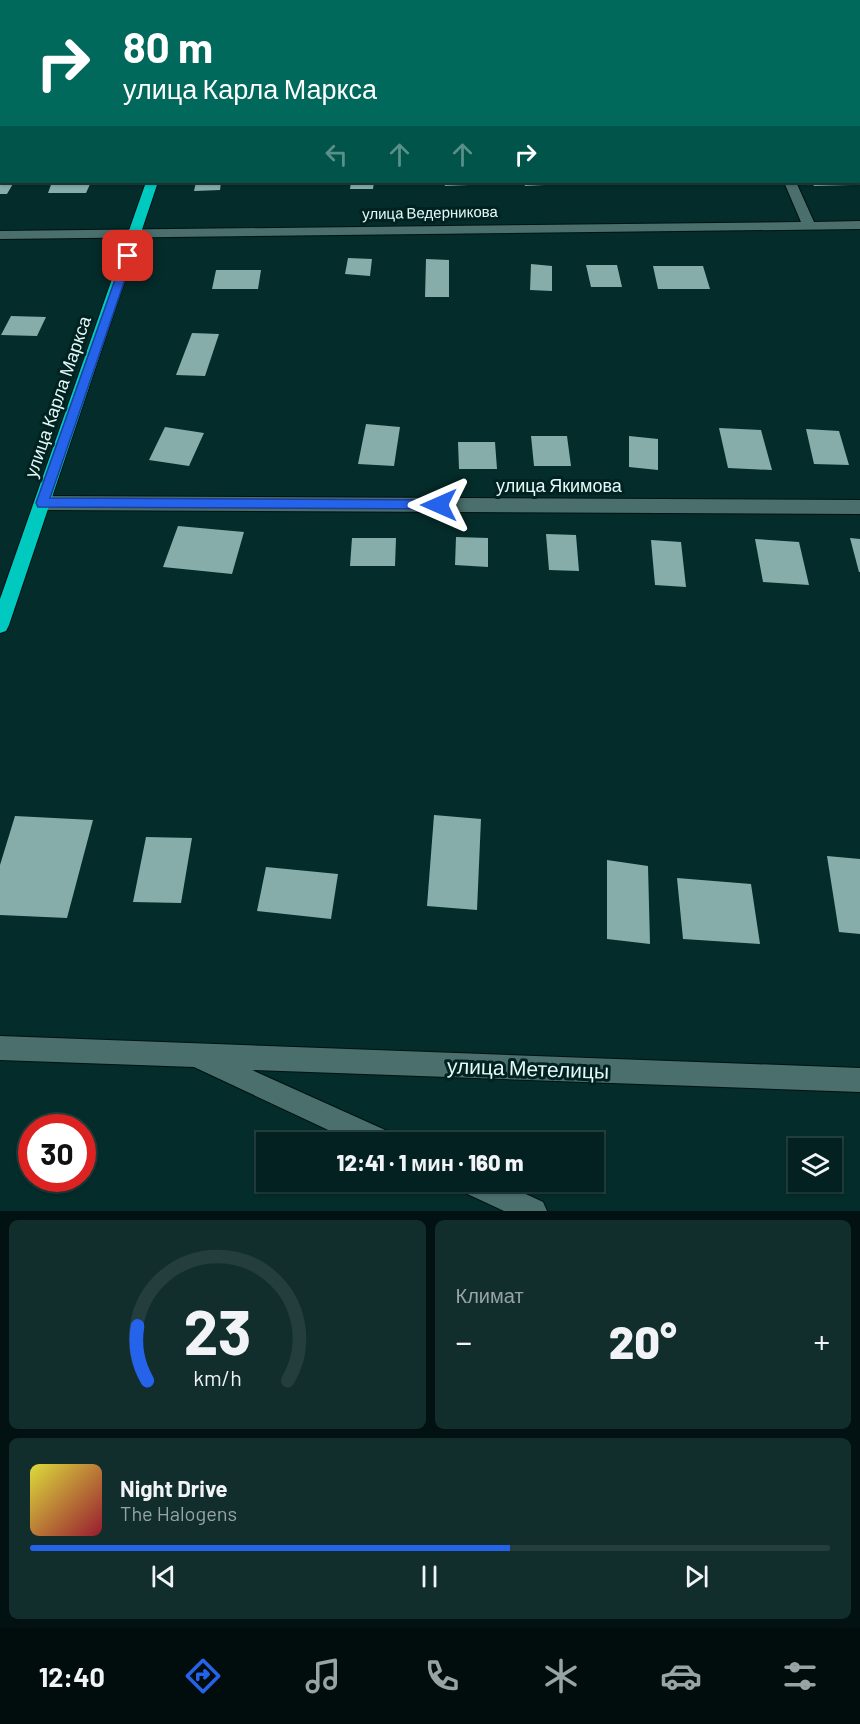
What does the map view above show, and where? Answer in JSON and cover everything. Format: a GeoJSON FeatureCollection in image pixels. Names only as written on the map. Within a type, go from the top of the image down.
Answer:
{"type":"FeatureCollection","features":[{"type":"Feature","properties":{"kind":"highway","name":"улица Карла Маркса"},"geometry":{"type":"LineString","coordinates":[[0,625],[152,183]]}},
{"type":"Feature","properties":{"kind":"street"},"geometry":{"type":"LineString","coordinates":[[790,183],[809,225]]}},
{"type":"Feature","properties":{"kind":"street","name":"улица Ведерникова"},"geometry":{"type":"LineString","coordinates":[[0,235],[860,225]]}},
{"type":"Feature","properties":{"kind":"street","name":"улица Якимова"},"geometry":{"type":"LineString","coordinates":[[42,503],[860,507]]}},
{"type":"Feature","properties":{"kind":"street","name":"улица Метелицы"},"geometry":{"type":"LineString","coordinates":[[0,1047],[196,1057],[860,1080]]}},
{"type":"Feature","properties":{"kind":"street","name":"улица Метелицы"},"geometry":{"type":"LineString","coordinates":[[196,1057],[361,1132]]}},
{"type":"Feature","properties":{"kind":"street"},"geometry":{"type":"LineString","coordinates":[[492,1192],[534,1211]]}},
{"type":"Feature","properties":{"kind":"building"},"geometry":{"type":"Polygon","coordinates":[[[0,183],[13,183],[7,194],[0,194],[0,183]]]}},
{"type":"Feature","properties":{"kind":"building"},"geometry":{"type":"Polygon","coordinates":[[[52,183],[91,183],[86,193],[48,193],[52,183]]]}},
{"type":"Feature","properties":{"kind":"building"},"geometry":{"type":"Polygon","coordinates":[[[196,183],[221,183],[220,190],[194,191],[196,183]]]}},
{"type":"Feature","properties":{"kind":"building"},"geometry":{"type":"Polygon","coordinates":[[[351,183],[374,183],[373,189],[350,189],[351,183]]]}},
{"type":"Feature","properties":{"kind":"building"},"geometry":{"type":"Polygon","coordinates":[[[444,183],[469,183],[469,185],[445,186],[444,183]]]}},
{"type":"Feature","properties":{"kind":"building"},"geometry":{"type":"Polygon","coordinates":[[[524,183],[583,183],[525,186],[524,183]]]}},
{"type":"Feature","properties":{"kind":"building"},"geometry":{"type":"Polygon","coordinates":[[[812,183],[850,183],[851,185],[814,186],[812,183]]]}},
{"type":"Feature","properties":{"kind":"building"},"geometry":{"type":"Polygon","coordinates":[[[348,258],[372,259],[370,276],[345,274],[348,258]]]}},
{"type":"Feature","properties":{"kind":"building"},"geometry":{"type":"Polygon","coordinates":[[[426,259],[449,260],[449,297],[425,297],[426,259]]]}},
{"type":"Feature","properties":{"kind":"building"},"geometry":{"type":"Polygon","coordinates":[[[531,264],[552,266],[552,291],[530,290],[531,264]]]}},
{"type":"Feature","properties":{"kind":"building"},"geometry":{"type":"Polygon","coordinates":[[[586,265],[617,265],[622,287],[591,287],[586,265]]]}},
{"type":"Feature","properties":{"kind":"building"},"geometry":{"type":"Polygon","coordinates":[[[653,266],[703,266],[710,289],[658,289],[653,266]]]}},
{"type":"Feature","properties":{"kind":"building"},"geometry":{"type":"Polygon","coordinates":[[[216,270],[261,270],[258,289],[212,289],[216,270]]]}},
{"type":"Feature","properties":{"kind":"building"},"geometry":{"type":"Polygon","coordinates":[[[11,316],[46,317],[37,336],[1,335],[11,316]]]}},
{"type":"Feature","properties":{"kind":"building"},"geometry":{"type":"Polygon","coordinates":[[[192,333],[219,334],[205,376],[176,375],[192,333]]]}},
{"type":"Feature","properties":{"kind":"building"},"geometry":{"type":"Polygon","coordinates":[[[366,424],[400,427],[394,466],[358,464],[366,424]]]}},
{"type":"Feature","properties":{"kind":"building"},"geometry":{"type":"Polygon","coordinates":[[[165,427],[204,433],[189,466],[149,460],[165,427]]]}},
{"type":"Feature","properties":{"kind":"building"},"geometry":{"type":"Polygon","coordinates":[[[719,428],[761,430],[772,470],[728,468],[719,428]]]}},
{"type":"Feature","properties":{"kind":"building"},"geometry":{"type":"Polygon","coordinates":[[[806,429],[839,431],[849,465],[814,464],[806,429]]]}},
{"type":"Feature","properties":{"kind":"building"},"geometry":{"type":"Polygon","coordinates":[[[531,436],[567,436],[571,466],[534,466],[531,436]]]}},
{"type":"Feature","properties":{"kind":"building"},"geometry":{"type":"Polygon","coordinates":[[[629,436],[658,439],[658,470],[629,467],[629,436]]]}},
{"type":"Feature","properties":{"kind":"building"},"geometry":{"type":"Polygon","coordinates":[[[458,442],[495,442],[497,469],[459,469],[458,442]]]}},
{"type":"Feature","properties":{"kind":"building"},"geometry":{"type":"Polygon","coordinates":[[[178,526],[244,532],[232,574],[163,567],[178,526]]]}},
{"type":"Feature","properties":{"kind":"building"},"geometry":{"type":"Polygon","coordinates":[[[546,534],[576,535],[579,571],[549,570],[546,534]]]}},
{"type":"Feature","properties":{"kind":"building"},"geometry":{"type":"Polygon","coordinates":[[[456,537],[488,538],[488,567],[455,565],[456,537]]]}},
{"type":"Feature","properties":{"kind":"building"},"geometry":{"type":"Polygon","coordinates":[[[352,538],[396,538],[395,566],[350,566],[352,538]]]}},
{"type":"Feature","properties":{"kind":"building"},"geometry":{"type":"Polygon","coordinates":[[[850,538],[860,539],[860,572],[859,572],[850,538]]]}},
{"type":"Feature","properties":{"kind":"building"},"geometry":{"type":"Polygon","coordinates":[[[755,539],[799,542],[809,585],[763,582],[755,539]]]}},
{"type":"Feature","properties":{"kind":"building"},"geometry":{"type":"Polygon","coordinates":[[[651,540],[681,542],[686,587],[655,585],[651,540]]]}},
{"type":"Feature","properties":{"kind":"building"},"geometry":{"type":"Polygon","coordinates":[[[434,815],[481,819],[477,910],[427,906],[434,815]]]}},
{"type":"Feature","properties":{"kind":"building"},"geometry":{"type":"Polygon","coordinates":[[[15,816],[93,820],[67,918],[0,915],[0,865],[15,816]]]}},
{"type":"Feature","properties":{"kind":"building"},"geometry":{"type":"Polygon","coordinates":[[[146,837],[192,838],[181,903],[133,902],[146,837]]]}},
{"type":"Feature","properties":{"kind":"building"},"geometry":{"type":"Polygon","coordinates":[[[827,856],[860,859],[860,934],[839,932],[827,856]]]}},
{"type":"Feature","properties":{"kind":"building"},"geometry":{"type":"Polygon","coordinates":[[[607,860],[648,866],[650,944],[607,939],[607,860]]]}},
{"type":"Feature","properties":{"kind":"building"},"geometry":{"type":"Polygon","coordinates":[[[266,867],[338,874],[331,919],[257,911],[266,867]]]}},
{"type":"Feature","properties":{"kind":"building"},"geometry":{"type":"Polygon","coordinates":[[[677,878],[751,884],[760,944],[683,939],[677,878]]]}},
{"type":"Feature","properties":{"kind":"route"},"geometry":{"type":"LineString","coordinates":[[128,256],[42,503],[439,505]]}}]}
